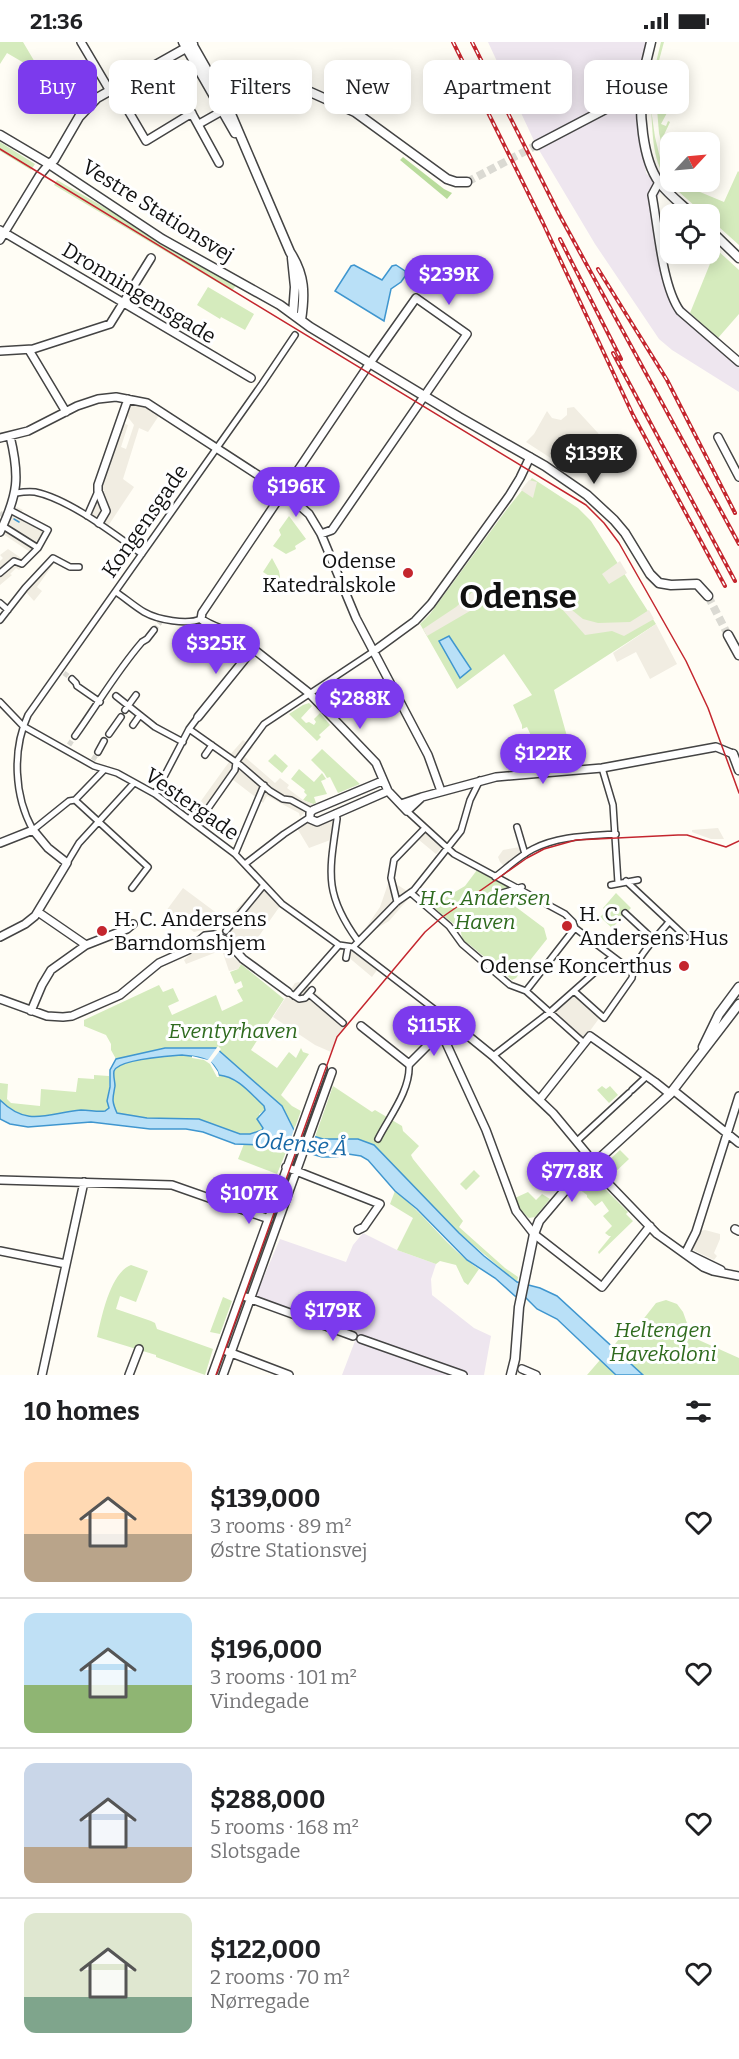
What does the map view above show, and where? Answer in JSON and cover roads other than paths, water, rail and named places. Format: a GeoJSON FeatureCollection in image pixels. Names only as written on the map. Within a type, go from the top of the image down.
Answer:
{"type":"FeatureCollection","features":[{"type":"Feature","properties":{"kind":"street"},"geometry":{"type":"LineString","coordinates":[[81,42],[109,89]]}},
{"type":"Feature","properties":{"kind":"street"},"geometry":{"type":"LineString","coordinates":[[647,60],[651,42]]}},
{"type":"Feature","properties":{"kind":"street"},"geometry":{"type":"LineString","coordinates":[[163,60],[190,44],[209,79]]}},
{"type":"Feature","properties":{"kind":"street"},"geometry":{"type":"LineString","coordinates":[[0,240],[2,231],[35,182],[54,160],[79,117],[97,98],[109,92]]}},
{"type":"Feature","properties":{"kind":"street"},"geometry":{"type":"LineString","coordinates":[[312,92],[355,112],[447,179],[467,182]]}},
{"type":"Feature","properties":{"kind":"street"},"geometry":{"type":"LineString","coordinates":[[130,114],[146,141],[190,114]]}},
{"type":"Feature","properties":{"kind":"street"},"geometry":{"type":"LineString","coordinates":[[193,114],[219,163]]}},
{"type":"Feature","properties":{"kind":"street"},"geometry":{"type":"LineString","coordinates":[[199,124],[216,114]]}},
{"type":"Feature","properties":{"kind":"street"},"geometry":{"type":"LineString","coordinates":[[228,114],[252,162],[300,269],[304,286],[297,317]]}},
{"type":"Feature","properties":{"kind":"street"},"geometry":{"type":"LineString","coordinates":[[537,145],[597,114]]}},
{"type":"Feature","properties":{"kind":"street"},"geometry":{"type":"LineString","coordinates":[[641,114],[646,147],[654,175],[659,183],[681,204]]}},
{"type":"Feature","properties":{"kind":"street","name":"Vestre Stationsvej"},"geometry":{"type":"LineString","coordinates":[[0,135],[49,164],[131,220],[530,457],[568,482],[608,514],[625,533],[655,580],[668,585],[697,584],[708,596]]}},
{"type":"Feature","properties":{"kind":"street"},"geometry":{"type":"LineString","coordinates":[[659,183],[652,195],[668,287],[673,302],[680,311],[739,362]]}},
{"type":"Feature","properties":{"kind":"street","name":"Dronningensgade"},"geometry":{"type":"LineString","coordinates":[[2,231],[262,384]]}},
{"type":"Feature","properties":{"kind":"street"},"geometry":{"type":"LineString","coordinates":[[720,240],[739,258]]}},
{"type":"Feature","properties":{"kind":"street"},"geometry":{"type":"LineString","coordinates":[[0,351],[29,350],[110,324],[151,258]]}},
{"type":"Feature","properties":{"kind":"street"},"geometry":{"type":"LineString","coordinates":[[201,619],[202,613],[369,363],[416,298],[467,334],[332,530],[321,534]]}},
{"type":"Feature","properties":{"kind":"street","name":"Kongensgade"},"geometry":{"type":"LineString","coordinates":[[23,726],[28,715],[62,671],[295,335]]}},
{"type":"Feature","properties":{"kind":"street"},"geometry":{"type":"LineString","coordinates":[[29,350],[66,412]]}},
{"type":"Feature","properties":{"kind":"street"},"geometry":{"type":"LineString","coordinates":[[0,438],[28,431],[83,403],[113,397],[128,399],[150,404],[284,492],[303,508],[321,534],[356,618],[406,710],[428,755],[441,791]]}},
{"type":"Feature","properties":{"kind":"street"},"geometry":{"type":"LineString","coordinates":[[100,524],[106,511],[98,485],[128,399]]}},
{"type":"Feature","properties":{"kind":"street"},"geometry":{"type":"LineString","coordinates":[[10,436],[16,475],[16,493],[1,529],[38,548]]}},
{"type":"Feature","properties":{"kind":"street"},"geometry":{"type":"LineString","coordinates":[[718,438],[739,477]]}},
{"type":"Feature","properties":{"kind":"street"},"geometry":{"type":"LineString","coordinates":[[197,824],[235,770],[236,762],[264,724],[415,621],[430,604],[510,494],[530,457]]}},
{"type":"Feature","properties":{"kind":"street"},"geometry":{"type":"LineString","coordinates":[[87,516],[98,491]]}},
{"type":"Feature","properties":{"kind":"street"},"geometry":{"type":"LineString","coordinates":[[16,493],[32,492],[60,499],[142,554]]}},
{"type":"Feature","properties":{"kind":"street"},"geometry":{"type":"LineString","coordinates":[[0,573],[14,561],[22,564],[38,548],[48,530],[7,514]]}},
{"type":"Feature","properties":{"kind":"street"},"geometry":{"type":"LineString","coordinates":[[0,620],[26,586],[53,558],[70,567],[79,567]]}},
{"type":"Feature","properties":{"kind":"street"},"geometry":{"type":"LineString","coordinates":[[116,592],[146,613],[163,619],[194,622],[201,619]]}},
{"type":"Feature","properties":{"kind":"street"},"geometry":{"type":"LineString","coordinates":[[0,603],[8,610]]}},
{"type":"Feature","properties":{"kind":"street"},"geometry":{"type":"LineString","coordinates":[[201,619],[205,623],[226,629],[309,693],[376,763],[381,770],[382,781],[387,791],[454,854],[565,914],[573,922],[575,928],[632,971]]}},
{"type":"Feature","properties":{"kind":"street"},"geometry":{"type":"LineString","coordinates":[[75,736],[100,702],[111,693],[116,673],[154,630]]}},
{"type":"Feature","properties":{"kind":"street"},"geometry":{"type":"LineString","coordinates":[[728,635],[739,655]]}},
{"type":"Feature","properties":{"kind":"street"},"geometry":{"type":"LineString","coordinates":[[155,794],[189,729],[253,650]]}},
{"type":"Feature","properties":{"kind":"street"},"geometry":{"type":"LineString","coordinates":[[72,679],[77,686],[100,702]]}},
{"type":"Feature","properties":{"kind":"street"},"geometry":{"type":"LineString","coordinates":[[111,693],[155,727],[183,742]]}},
{"type":"Feature","properties":{"kind":"street"},"geometry":{"type":"LineString","coordinates":[[127,707],[136,695]]}},
{"type":"Feature","properties":{"kind":"street","name":"Vestergade"},"geometry":{"type":"LineString","coordinates":[[0,702],[23,726],[68,748],[104,770],[117,773],[155,794],[235,854],[282,904],[339,945],[351,947]]}},
{"type":"Feature","properties":{"kind":"street"},"geometry":{"type":"LineString","coordinates":[[133,725],[140,715]]}},
{"type":"Feature","properties":{"kind":"street"},"geometry":{"type":"LineString","coordinates":[[109,734],[121,717]]}},
{"type":"Feature","properties":{"kind":"street"},"geometry":{"type":"LineString","coordinates":[[23,726],[17,774],[23,810],[33,830],[48,848],[67,862]]}},
{"type":"Feature","properties":{"kind":"street"},"geometry":{"type":"LineString","coordinates":[[189,729],[236,762],[270,791],[283,799],[291,800],[310,814],[315,822],[387,791]]}},
{"type":"Feature","properties":{"kind":"street"},"geometry":{"type":"LineString","coordinates":[[98,752],[104,741]]}},
{"type":"Feature","properties":{"kind":"street"},"geometry":{"type":"LineString","coordinates":[[205,755],[212,745]]}},
{"type":"Feature","properties":{"kind":"street"},"geometry":{"type":"LineString","coordinates":[[400,804],[480,780],[510,775],[602,768],[716,747],[736,754],[739,770]]}},
{"type":"Feature","properties":{"kind":"street"},"geometry":{"type":"LineString","coordinates":[[602,768],[613,805],[618,883]]}},
{"type":"Feature","properties":{"kind":"street"},"geometry":{"type":"LineString","coordinates":[[0,843],[33,830],[69,801],[75,800],[104,770]]}},
{"type":"Feature","properties":{"kind":"street"},"geometry":{"type":"LineString","coordinates":[[346,957],[351,947],[397,902],[412,891],[461,831],[470,800],[480,780]]}},
{"type":"Feature","properties":{"kind":"street"},"geometry":{"type":"LineString","coordinates":[[246,864],[310,814],[382,781]]}},
{"type":"Feature","properties":{"kind":"street"},"geometry":{"type":"LineString","coordinates":[[0,938],[26,924],[38,912],[79,843],[134,783]]}},
{"type":"Feature","properties":{"kind":"street"},"geometry":{"type":"LineString","coordinates":[[235,854],[264,785]]}},
{"type":"Feature","properties":{"kind":"street"},"geometry":{"type":"LineString","coordinates":[[407,811],[422,796]]}},
{"type":"Feature","properties":{"kind":"street"},"geometry":{"type":"LineString","coordinates":[[75,800],[148,867],[132,888]]}},
{"type":"Feature","properties":{"kind":"street"},"geometry":{"type":"LineString","coordinates":[[189,819],[194,812],[202,817]]}},
{"type":"Feature","properties":{"kind":"street"},"geometry":{"type":"LineString","coordinates":[[336,813],[331,866],[333,895],[341,916],[358,941]]}},
{"type":"Feature","properties":{"kind":"street"},"geometry":{"type":"LineString","coordinates":[[517,827],[525,854]]}},
{"type":"Feature","properties":{"kind":"street"},"geometry":{"type":"LineString","coordinates":[[397,902],[391,878],[394,860],[425,828]]}},
{"type":"Feature","properties":{"kind":"street"},"geometry":{"type":"LineString","coordinates":[[495,877],[525,854],[557,840],[616,834]]}},
{"type":"Feature","properties":{"kind":"street"},"geometry":{"type":"LineString","coordinates":[[611,885],[638,880]]}},
{"type":"Feature","properties":{"kind":"street"},"geometry":{"type":"LineString","coordinates":[[625,913],[654,940],[686,937],[626,881]]}},
{"type":"Feature","properties":{"kind":"street"},"geometry":{"type":"LineString","coordinates":[[226,931],[263,886]]}},
{"type":"Feature","properties":{"kind":"street"},"geometry":{"type":"LineString","coordinates":[[502,893],[519,888]]}},
{"type":"Feature","properties":{"kind":"street"},"geometry":{"type":"LineString","coordinates":[[412,891],[447,924],[462,944],[510,985],[526,991],[584,1043]]}},
{"type":"Feature","properties":{"kind":"street"},"geometry":{"type":"LineString","coordinates":[[38,912],[86,945]]}},
{"type":"Feature","properties":{"kind":"street"},"geometry":{"type":"LineString","coordinates":[[574,991],[604,1018],[632,978],[632,971],[669,922]]}},
{"type":"Feature","properties":{"kind":"street"},"geometry":{"type":"LineString","coordinates":[[31,1011],[49,973],[86,945],[127,929],[133,924]]}},
{"type":"Feature","properties":{"kind":"street"},"geometry":{"type":"LineString","coordinates":[[526,991],[575,928]]}},
{"type":"Feature","properties":{"kind":"street"},"geometry":{"type":"LineString","coordinates":[[0,999],[54,1018],[83,1012],[120,995],[159,963],[183,952],[208,935],[220,936],[230,943],[243,959],[298,999],[303,999],[311,992],[343,1023]]}},
{"type":"Feature","properties":{"kind":"street"},"geometry":{"type":"LineString","coordinates":[[291,994],[339,945]]}},
{"type":"Feature","properties":{"kind":"street"},"geometry":{"type":"LineString","coordinates":[[351,947],[451,1022],[540,1099],[577,1141],[604,1179],[666,1241],[685,1254],[739,1276]]}},
{"type":"Feature","properties":{"kind":"street"},"geometry":{"type":"LineString","coordinates":[[493,1056],[550,1012],[612,957]]}},
{"type":"Feature","properties":{"kind":"street"},"geometry":{"type":"LineString","coordinates":[[697,1059],[719,1014],[739,987]]}},
{"type":"Feature","properties":{"kind":"street"},"geometry":{"type":"LineString","coordinates":[[712,1040],[722,1018],[739,996]]}},
{"type":"Feature","properties":{"kind":"street"},"geometry":{"type":"LineString","coordinates":[[511,1375],[515,1359],[520,1298],[539,1221],[567,1188],[672,1092],[739,1004]]}},
{"type":"Feature","properties":{"kind":"street"},"geometry":{"type":"LineString","coordinates":[[409,1064],[451,1022]]}},
{"type":"Feature","properties":{"kind":"street"},"geometry":{"type":"LineString","coordinates":[[361,1026],[409,1064],[410,1071],[403,1092],[378,1139]]}},
{"type":"Feature","properties":{"kind":"street"},"geometry":{"type":"LineString","coordinates":[[441,1032],[486,1130],[512,1203],[534,1234],[602,1287],[650,1226]]}},
{"type":"Feature","properties":{"kind":"street"},"geometry":{"type":"LineString","coordinates":[[540,1099],[590,1036],[672,1092],[739,1143]]}},
{"type":"Feature","properties":{"kind":"street"},"geometry":{"type":"LineString","coordinates":[[212,1375],[323,1068]]}},
{"type":"Feature","properties":{"kind":"street"},"geometry":{"type":"LineString","coordinates":[[223,1375],[332,1072]]}},
{"type":"Feature","properties":{"kind":"street"},"geometry":{"type":"LineString","coordinates":[[577,1141],[647,1076]]}},
{"type":"Feature","properties":{"kind":"street"},"geometry":{"type":"LineString","coordinates":[[685,1254],[696,1232],[739,1095]]}},
{"type":"Feature","properties":{"kind":"street"},"geometry":{"type":"LineString","coordinates":[[286,1167],[380,1204],[364,1227],[358,1230]]}},
{"type":"Feature","properties":{"kind":"street"},"geometry":{"type":"LineString","coordinates":[[0,1180],[171,1185],[268,1219]]}},
{"type":"Feature","properties":{"kind":"street"},"geometry":{"type":"LineString","coordinates":[[42,1375],[84,1182]]}},
{"type":"Feature","properties":{"kind":"street"},"geometry":{"type":"LineString","coordinates":[[0,1251],[66,1264]]}},
{"type":"Feature","properties":{"kind":"street"},"geometry":{"type":"LineString","coordinates":[[241,1295],[462,1375]]}},
{"type":"Feature","properties":{"kind":"street"},"geometry":{"type":"LineString","coordinates":[[222,1346],[231,1352],[289,1375]]}},
{"type":"Feature","properties":{"kind":"street"},"geometry":{"type":"LineString","coordinates":[[129,1375],[139,1349]]}},
{"type":"Feature","properties":{"kind":"street"},"geometry":{"type":"LineString","coordinates":[[522,1369],[536,1375]]}},
{"type":"Feature","properties":{"kind":"water"},"geometry":{"type":"Polygon","coordinates":[[[354,265],[382,280],[392,266],[396,265],[405,271],[406,275],[401,282],[391,289],[384,321],[335,291],[351,266],[354,265]]]}},
{"type":"Feature","properties":{"kind":"water"},"geometry":{"type":"Polygon","coordinates":[[[449,636],[471,669],[460,678],[439,641],[449,636]]]}},
{"type":"Feature","properties":{"kind":"water","name":"Odense Å"},"geometry":{"type":"Polygon","coordinates":[[[165,1048],[216,1048],[282,1106],[294,1130],[323,1139],[358,1139],[374,1145],[484,1256],[517,1282],[540,1288],[557,1296],[643,1375],[616,1375],[557,1319],[537,1309],[526,1298],[515,1296],[495,1278],[467,1260],[417,1209],[395,1191],[368,1160],[361,1156],[348,1154],[322,1157],[284,1146],[235,1144],[203,1132],[186,1129],[150,1129],[91,1122],[28,1127],[10,1124],[0,1119],[0,1100],[10,1109],[29,1116],[48,1116],[81,1110],[105,1111],[109,1108],[107,1101],[110,1070],[116,1059],[165,1048]],[[182,1055],[145,1059],[118,1067],[114,1071],[113,1099],[117,1113],[147,1118],[199,1119],[240,1134],[262,1130],[257,1119],[265,1110],[264,1106],[249,1091],[238,1082],[219,1075],[209,1061],[200,1057],[182,1055]]]}},
{"type":"Feature","properties":{"kind":"waterway"},"geometry":{"type":"LineString","coordinates":[[14,519],[19,522]]}},
{"type":"Feature","properties":{"kind":"tunnel"},"geometry":{"type":"LineString","coordinates":[[467,182],[537,145]]}},
{"type":"Feature","properties":{"kind":"tunnel"},"geometry":{"type":"LineString","coordinates":[[708,596],[728,635]]}},
{"type":"Feature","properties":{"kind":"tunnel"},"geometry":{"type":"LineString","coordinates":[[154,630],[162,620]]}},
{"type":"Feature","properties":{"kind":"tunnel"},"geometry":{"type":"LineString","coordinates":[[64,673],[72,679]]}},
{"type":"Feature","properties":{"kind":"tunnel"},"geometry":{"type":"LineString","coordinates":[[69,745],[75,736]]}},
{"type":"Feature","properties":{"kind":"tunnel"},"geometry":{"type":"LineString","coordinates":[[93,760],[98,752]]}},
{"type":"Feature","properties":{"kind":"tram line"},"geometry":{"type":"LineString","coordinates":[[0,149],[586,505],[619,543],[686,661],[708,708],[739,793]]}},
{"type":"Feature","properties":{"kind":"tram line"},"geometry":{"type":"LineString","coordinates":[[216,1375],[337,1037],[425,932],[441,918],[527,858],[544,849],[576,840],[678,835],[687,835],[726,847],[739,841]]}},
{"type":"Feature","properties":{"kind":"railway"},"geometry":{"type":"LineString","coordinates":[[453,42],[543,223],[633,415],[725,586]]}},
{"type":"Feature","properties":{"kind":"railway"},"geometry":{"type":"LineString","coordinates":[[472,42],[559,214],[739,544]]}},
{"type":"Feature","properties":{"kind":"railway"},"geometry":{"type":"LineString","coordinates":[[560,239],[621,359]]}},
{"type":"Feature","properties":{"kind":"railway"},"geometry":{"type":"LineString","coordinates":[[598,269],[667,380],[735,513]]}},
{"type":"Feature","properties":{"kind":"railway"},"geometry":{"type":"LineString","coordinates":[[613,353],[735,581]]}},
{"type":"Feature","properties":{"kind":"place","name":"Odense Katedralskole"},"geometry":{"type":"Point","coordinates":[408,573]}},
{"type":"Feature","properties":{"kind":"place","name":"H. C. Andersens Hus"},"geometry":{"type":"Point","coordinates":[567,926]}},
{"type":"Feature","properties":{"kind":"place","name":"H. C. Andersens Barndomshjem"},"geometry":{"type":"Point","coordinates":[102,931]}},
{"type":"Feature","properties":{"kind":"place","name":"Odense Koncerthus"},"geometry":{"type":"Point","coordinates":[684,966]}},
{"type":"Feature","properties":{"kind":"district","name":"Odense"},"geometry":{"type":"Point","coordinates":[518,597]}},
{"type":"Feature","properties":{"kind":"park label","name":"H.C. Andersen Haven"},"geometry":{"type":"Point","coordinates":[485,910]}},
{"type":"Feature","properties":{"kind":"park label","name":"Eventyrhaven"},"geometry":{"type":"Point","coordinates":[233,1031]}},
{"type":"Feature","properties":{"kind":"park label","name":"Heltengen Havekoloni"},"geometry":{"type":"Point","coordinates":[663,1342]}}]}
